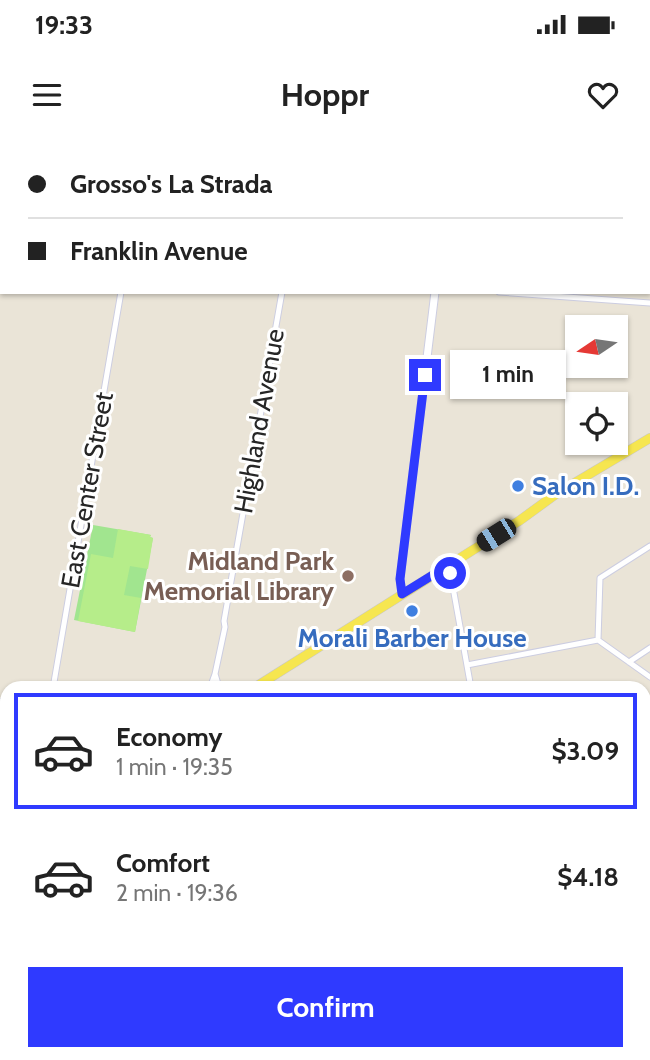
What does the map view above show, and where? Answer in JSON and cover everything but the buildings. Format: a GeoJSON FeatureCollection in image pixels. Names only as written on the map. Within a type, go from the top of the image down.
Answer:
{"type":"FeatureCollection","features":[{"type":"Feature","properties":{"kind":"main road"},"geometry":{"type":"LineString","coordinates":[[265,681],[519,521],[556,494],[650,438]]}},
{"type":"Feature","properties":{"kind":"street","name":"East Center Street"},"geometry":{"type":"LineString","coordinates":[[53,681],[121,294]]}},
{"type":"Feature","properties":{"kind":"street","name":"Highland Avenue"},"geometry":{"type":"LineString","coordinates":[[212,681],[225,627],[282,294]]}},
{"type":"Feature","properties":{"kind":"street"},"geometry":{"type":"LineString","coordinates":[[402,594],[400,579],[435,294]]}},
{"type":"Feature","properties":{"kind":"street"},"geometry":{"type":"LineString","coordinates":[[526,294],[650,303]]}},
{"type":"Feature","properties":{"kind":"street"},"geometry":{"type":"LineString","coordinates":[[598,640],[600,578],[650,546]]}},
{"type":"Feature","properties":{"kind":"street"},"geometry":{"type":"LineString","coordinates":[[449,565],[470,681]]}},
{"type":"Feature","properties":{"kind":"street"},"geometry":{"type":"LineString","coordinates":[[467,665],[598,640],[650,677]]}},
{"type":"Feature","properties":{"kind":"street"},"geometry":{"type":"LineString","coordinates":[[628,662],[650,648]]}},
{"type":"Feature","properties":{"kind":"street"},"geometry":{"type":"LineString","coordinates":[[215,674],[217,681]]}},
{"type":"Feature","properties":{"kind":"green space"},"geometry":{"type":"Polygon","coordinates":[[[93,525],[151,535],[153,538],[135,632],[74,620],[93,525]]]}},
{"type":"Feature","properties":{"kind":"green space"},"geometry":{"type":"Polygon","coordinates":[[[118,529],[151,535],[153,538],[148,569],[130,566],[124,595],[141,598],[135,632],[78,621],[91,554],[113,558],[118,529]]]}},
{"type":"Feature","properties":{"kind":"place","name":"Salon I.D."},"geometry":{"type":"Point","coordinates":[518,486]}},
{"type":"Feature","properties":{"kind":"place","name":"Midland Park Memorial Library"},"geometry":{"type":"Point","coordinates":[348,576]}},
{"type":"Feature","properties":{"kind":"place","name":"Morali Barber House"},"geometry":{"type":"Point","coordinates":[412,611]}},
{"type":"Feature","properties":{"kind":"route"},"geometry":{"type":"LineString","coordinates":[[425,375],[400,579],[402,594],[449,565],[450,573]]}}]}
